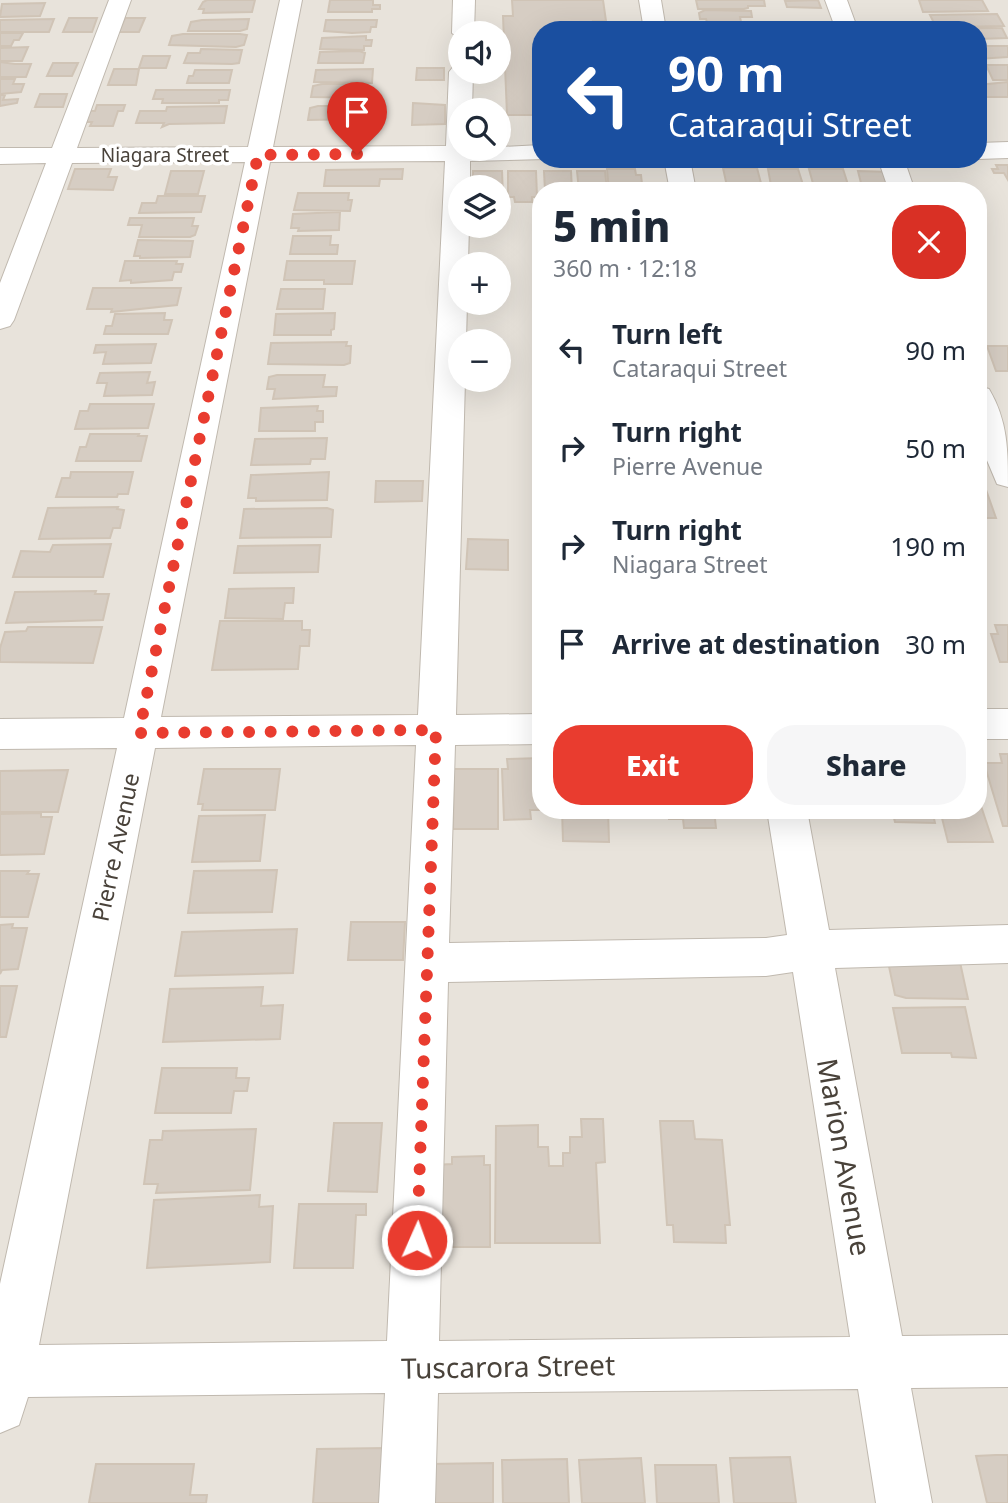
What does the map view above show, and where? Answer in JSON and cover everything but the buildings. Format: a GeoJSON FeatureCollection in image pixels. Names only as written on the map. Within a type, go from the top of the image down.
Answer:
{"type":"FeatureCollection","features":[{"type":"Feature","properties":{"kind":"street"},"geometry":{"type":"LineString","coordinates":[[0,320],[120,0]]}},
{"type":"Feature","properties":{"kind":"street","name":"Pierre Avenue"},"geometry":{"type":"LineString","coordinates":[[4,1388],[290,0]]}},
{"type":"Feature","properties":{"kind":"street"},"geometry":{"type":"LineString","coordinates":[[463,21],[464,0]]}},
{"type":"Feature","properties":{"kind":"street"},"geometry":{"type":"LineString","coordinates":[[650,0],[654,21]]}},
{"type":"Feature","properties":{"kind":"street"},"geometry":{"type":"LineString","coordinates":[[836,0],[843,21]]}},
{"type":"Feature","properties":{"kind":"street"},"geometry":{"type":"LineString","coordinates":[[987,150],[1008,150]]}},
{"type":"Feature","properties":{"kind":"street","name":"Niagara Street"},"geometry":{"type":"LineString","coordinates":[[0,156],[448,153]]}},
{"type":"Feature","properties":{"kind":"street","name":"Niagara Street"},"geometry":{"type":"LineString","coordinates":[[511,153],[532,153]]}},
{"type":"Feature","properties":{"kind":"street"},"geometry":{"type":"LineString","coordinates":[[407,1503],[458,161]]}},
{"type":"Feature","properties":{"kind":"street"},"geometry":{"type":"LineString","coordinates":[[987,420],[1008,477]]}},
{"type":"Feature","properties":{"kind":"street"},"geometry":{"type":"LineString","coordinates":[[987,724],[1008,724]]}},
{"type":"Feature","properties":{"kind":"street"},"geometry":{"type":"LineString","coordinates":[[0,734],[532,729]]}},
{"type":"Feature","properties":{"kind":"street","name":"Marion Avenue"},"geometry":{"type":"LineString","coordinates":[[789,819],[904,1503]]}},
{"type":"Feature","properties":{"kind":"street"},"geometry":{"type":"LineString","coordinates":[[427,963],[766,957],[811,950],[1008,944]]}},
{"type":"Feature","properties":{"kind":"street","name":"Tuscarora Street"},"geometry":{"type":"LineString","coordinates":[[4,1388],[413,1367],[1008,1361]]}},
{"type":"Feature","properties":{"kind":"shaded area"},"geometry":{"type":"Polygon","coordinates":[[[0,0],[1008,0],[1008,1503],[0,1503],[0,0]]]}},
{"type":"Feature","properties":{"kind":"route"},"geometry":{"type":"LineString","coordinates":[[357,154],[258,155],[139,733],[436,730],[417,1240]]}}]}
